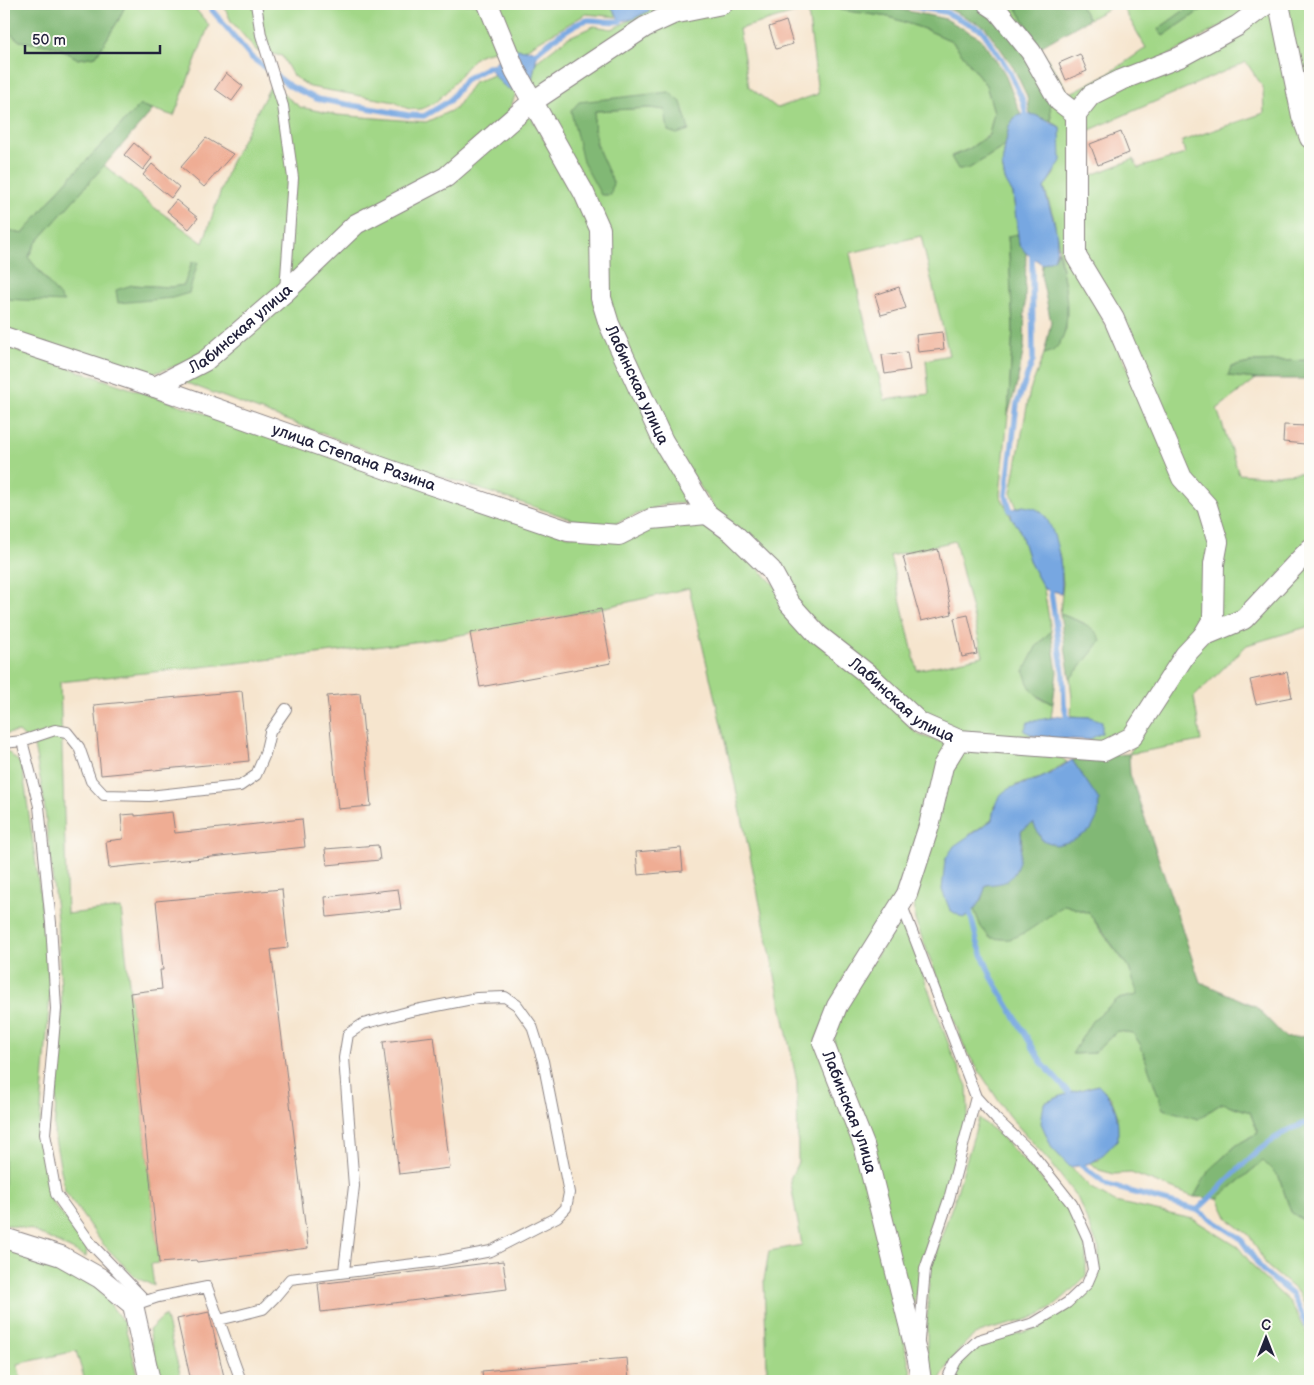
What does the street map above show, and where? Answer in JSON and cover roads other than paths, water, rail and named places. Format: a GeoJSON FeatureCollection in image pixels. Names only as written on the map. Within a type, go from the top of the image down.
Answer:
{"type":"FeatureCollection","features":[{"type":"Feature","properties":{"kind":"street","name":"Лабинская улица"},"geometry":{"type":"LineString","coordinates":[[488,4],[516,70],[532,102],[584,192],[600,229],[601,298],[609,324],[663,441],[707,514],[733,533],[771,570],[788,603],[818,635],[868,675],[920,723],[959,740],[943,766],[929,826],[907,894],[837,1006],[823,1042],[864,1145],[918,1360],[921,1381]]}},
{"type":"Feature","properties":{"kind":"street","name":"Лабинская улица"},"geometry":{"type":"LineString","coordinates":[[155,387],[205,361],[284,293],[356,224],[446,177],[532,102],[646,27],[673,14],[722,4]]}},
{"type":"Feature","properties":{"kind":"street"},"geometry":{"type":"LineString","coordinates":[[988,4],[997,10],[1031,52],[1059,101],[1076,114]]}},
{"type":"Feature","properties":{"kind":"street"},"geometry":{"type":"LineString","coordinates":[[959,740],[1104,751],[1132,737],[1185,655],[1203,636],[1213,618],[1214,564],[1218,542],[1207,506],[1182,478],[1114,319],[1076,256],[1076,114],[1091,95],[1121,80],[1180,57],[1236,26],[1267,4]]}},
{"type":"Feature","properties":{"kind":"street"},"geometry":{"type":"LineString","coordinates":[[1279,4],[1302,116],[1310,138]]}},
{"type":"Feature","properties":{"kind":"street","name":"улица Степана Разина"},"geometry":{"type":"LineString","coordinates":[[4,337],[155,387],[568,531],[619,535],[651,519],[707,514]]}},
{"type":"Feature","properties":{"kind":"street"},"geometry":{"type":"LineString","coordinates":[[1203,636],[1244,618],[1310,549]]}},
{"type":"Feature","properties":{"kind":"street"},"geometry":{"type":"LineString","coordinates":[[4,1238],[61,1256],[139,1303],[150,1381]]}},
{"type":"Feature","properties":{"kind":"lane"},"geometry":{"type":"LineString","coordinates":[[256,4],[261,35],[282,106],[293,178],[284,293]]}},
{"type":"Feature","properties":{"kind":"lane"},"geometry":{"type":"LineString","coordinates":[[4,743],[22,741],[55,730],[67,732],[79,747],[91,781],[104,794],[149,796],[240,786],[256,775],[265,754],[270,732],[286,709]]}},
{"type":"Feature","properties":{"kind":"lane"},"geometry":{"type":"LineString","coordinates":[[22,741],[39,806],[50,923],[56,1010],[45,1134],[56,1194],[92,1245],[139,1303],[208,1287],[241,1381]]}},
{"type":"Feature","properties":{"kind":"lane"},"geometry":{"type":"LineString","coordinates":[[901,904],[976,1097],[1030,1151],[1072,1204],[1088,1239],[1093,1270],[1087,1284],[1067,1303],[1034,1322],[978,1340],[956,1361],[946,1381]]}},
{"type":"Feature","properties":{"kind":"lane"},"geometry":{"type":"LineString","coordinates":[[219,1320],[263,1309],[290,1279],[439,1261],[491,1251],[557,1217],[566,1208],[569,1193],[543,1061],[532,1026],[517,1005],[505,997],[477,998],[411,1011],[363,1024],[348,1034],[344,1058],[354,1186],[344,1271]]}},
{"type":"Feature","properties":{"kind":"lane"},"geometry":{"type":"LineString","coordinates":[[918,1360],[925,1269],[949,1199],[976,1097]]}},
{"type":"Feature","properties":{"kind":"water"},"geometry":{"type":"Polygon","coordinates":[[[610,4],[649,4],[649,11],[633,19],[620,21],[610,4]]]}},
{"type":"Feature","properties":{"kind":"water"},"geometry":{"type":"Polygon","coordinates":[[[515,49],[538,51],[531,84],[527,92],[514,91],[504,86],[488,67],[515,49]]]}},
{"type":"Feature","properties":{"kind":"water"},"geometry":{"type":"Polygon","coordinates":[[[1025,114],[1035,115],[1060,127],[1061,161],[1044,188],[1056,232],[1056,250],[1054,259],[1042,264],[1026,253],[1019,244],[1013,194],[1005,180],[1002,165],[1009,126],[1016,116],[1025,114]]]}},
{"type":"Feature","properties":{"kind":"water"},"geometry":{"type":"Polygon","coordinates":[[[1023,506],[1039,511],[1051,527],[1062,575],[1061,593],[1044,589],[1030,563],[1019,528],[1012,519],[1010,510],[1023,506]]]}},
{"type":"Feature","properties":{"kind":"water"},"geometry":{"type":"Polygon","coordinates":[[[1060,716],[1090,717],[1102,721],[1102,733],[1088,740],[1047,738],[1035,736],[1024,731],[1028,722],[1060,716]]]}},
{"type":"Feature","properties":{"kind":"water"},"geometry":{"type":"Polygon","coordinates":[[[1072,760],[1099,800],[1098,816],[1091,830],[1072,841],[1056,845],[1042,840],[1033,823],[1021,831],[1020,858],[1012,877],[1005,882],[986,885],[978,904],[972,912],[963,918],[950,910],[942,890],[945,860],[954,846],[992,820],[994,808],[1002,793],[1008,789],[1045,776],[1072,760]]]}},
{"type":"Feature","properties":{"kind":"water"},"geometry":{"type":"Polygon","coordinates":[[[1098,1085],[1115,1109],[1118,1122],[1118,1139],[1107,1151],[1092,1162],[1070,1167],[1052,1148],[1041,1123],[1044,1103],[1069,1093],[1098,1085]]]}},
{"type":"Feature","properties":{"kind":"waterway"},"geometry":{"type":"LineString","coordinates":[[211,4],[211,9],[252,58],[290,86],[317,99],[408,115],[424,116],[449,101],[466,79],[488,67],[494,68]]}},
{"type":"Feature","properties":{"kind":"waterway"},"geometry":{"type":"LineString","coordinates":[[533,56],[576,24],[589,20],[620,21],[626,11],[624,4]]}},
{"type":"Feature","properties":{"kind":"waterway"},"geometry":{"type":"LineString","coordinates":[[898,4],[945,12],[982,30],[1008,69],[1023,101],[1027,120]]}},
{"type":"Feature","properties":{"kind":"waterway"},"geometry":{"type":"LineString","coordinates":[[1017,514],[1010,510],[1006,495],[1017,404],[1033,360],[1032,251]]}},
{"type":"Feature","properties":{"kind":"waterway"},"geometry":{"type":"LineString","coordinates":[[1050,585],[1063,673],[1064,704],[1068,722]]}},
{"type":"Feature","properties":{"kind":"waterway"},"geometry":{"type":"LineString","coordinates":[[969,908],[977,941],[991,976],[1042,1063],[1069,1093],[1070,1098]]}},
{"type":"Feature","properties":{"kind":"waterway"},"geometry":{"type":"LineString","coordinates":[[1197,1210],[1263,1147],[1293,1128],[1310,1122]]}},
{"type":"Feature","properties":{"kind":"waterway"},"geometry":{"type":"LineString","coordinates":[[1080,1159],[1081,1165],[1107,1185],[1197,1210],[1240,1238],[1263,1271],[1293,1295],[1307,1326],[1310,1328]]}}]}
